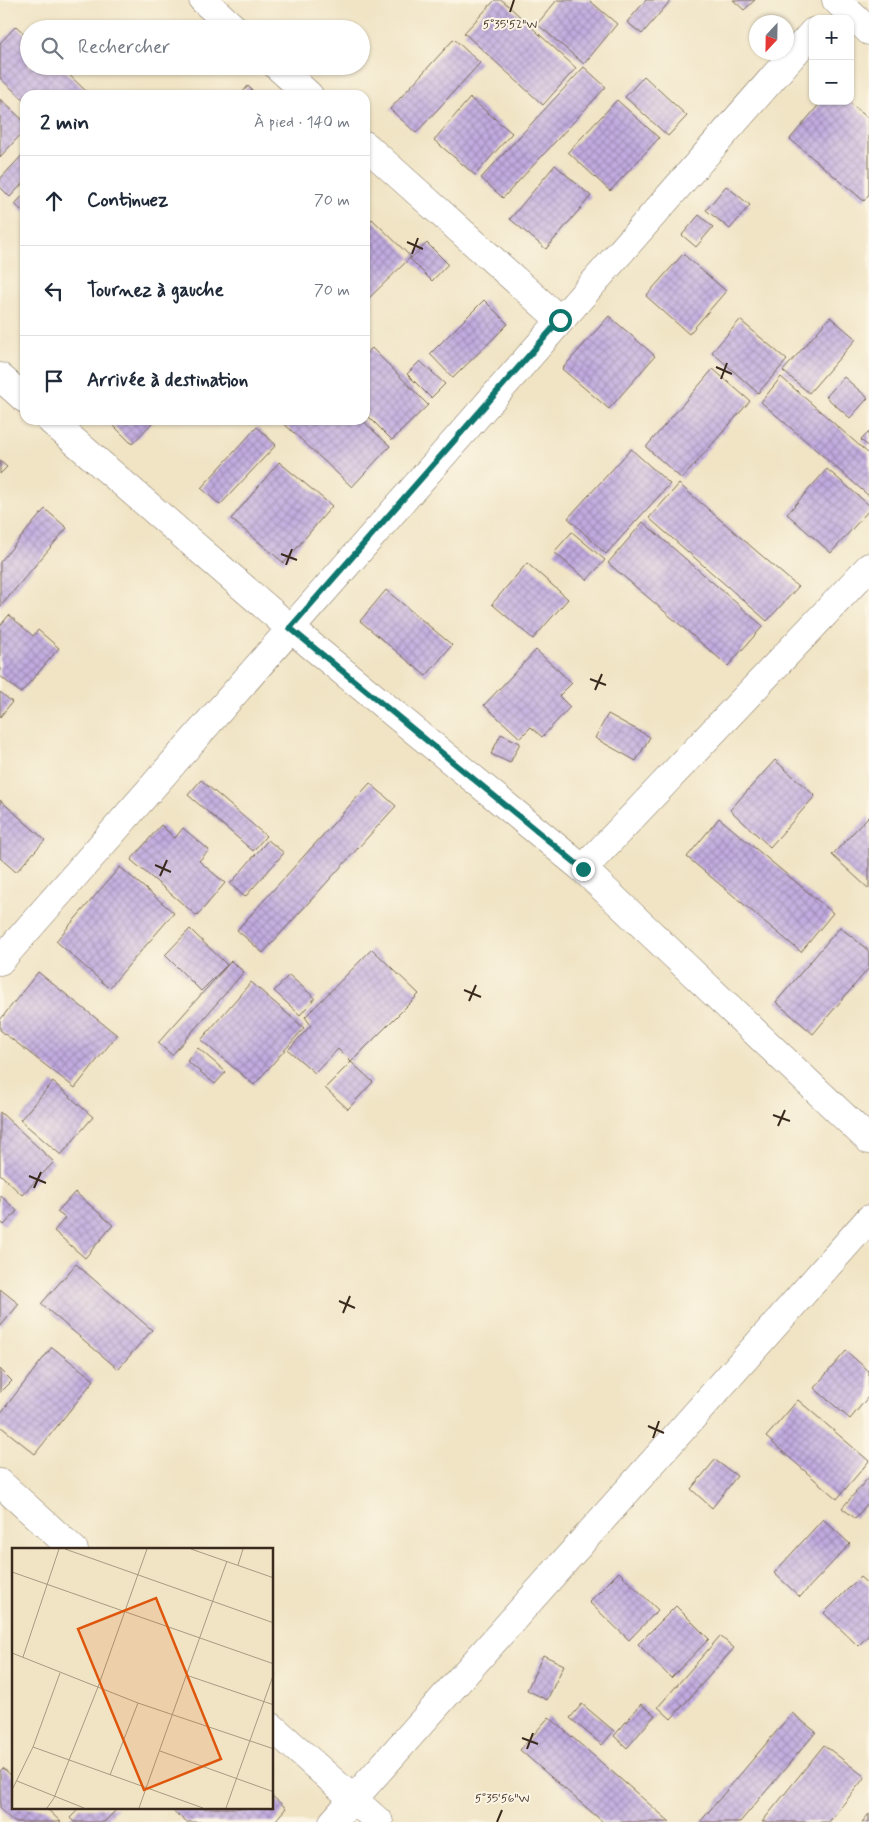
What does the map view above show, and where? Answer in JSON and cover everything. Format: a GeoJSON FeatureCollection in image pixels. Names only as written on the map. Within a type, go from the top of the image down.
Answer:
{"type":"FeatureCollection","features":[{"type":"Feature","properties":{"kind":"street"},"geometry":{"type":"LineString","coordinates":[[203,0],[225,20]]}},
{"type":"Feature","properties":{"kind":"street"},"geometry":{"type":"LineString","coordinates":[[835,5],[869,31]]}},
{"type":"Feature","properties":{"kind":"street"},"geometry":{"type":"LineString","coordinates":[[2,954],[809,37]]}},
{"type":"Feature","properties":{"kind":"street"},"geometry":{"type":"LineString","coordinates":[[287,75],[303,90]]}},
{"type":"Feature","properties":{"kind":"street"},"geometry":{"type":"LineString","coordinates":[[370,149],[560,320]]}},
{"type":"Feature","properties":{"kind":"street"},"geometry":{"type":"LineString","coordinates":[[0,377],[20,395]]}},
{"type":"Feature","properties":{"kind":"street"},"geometry":{"type":"LineString","coordinates":[[56,425],[290,628],[583,869],[869,1140]]}},
{"type":"Feature","properties":{"kind":"street"},"geometry":{"type":"LineString","coordinates":[[583,869],[869,567]]}},
{"type":"Feature","properties":{"kind":"street"},"geometry":{"type":"LineString","coordinates":[[333,1822],[869,1219]]}},
{"type":"Feature","properties":{"kind":"street"},"geometry":{"type":"LineString","coordinates":[[0,1483],[72,1548]]}},
{"type":"Feature","properties":{"kind":"street"},"geometry":{"type":"LineString","coordinates":[[274,1729],[380,1822]]}},
{"type":"Feature","properties":{"kind":"building"},"geometry":{"type":"Polygon","coordinates":[[[495,0],[502,0],[576,68],[543,105],[464,33],[495,0]]]}},
{"type":"Feature","properties":{"kind":"building"},"geometry":{"type":"Polygon","coordinates":[[[557,0],[589,0],[617,24],[584,64],[537,24],[557,0]]]}},
{"type":"Feature","properties":{"kind":"building"},"geometry":{"type":"Polygon","coordinates":[[[646,0],[671,0],[642,34],[627,22],[646,0]]]}},
{"type":"Feature","properties":{"kind":"building"},"geometry":{"type":"Polygon","coordinates":[[[733,0],[755,0],[744,10],[733,0]]]}},
{"type":"Feature","properties":{"kind":"building"},"geometry":{"type":"Polygon","coordinates":[[[16,26],[20,30],[20,75],[69,75],[85,90],[20,90],[20,96],[0,78],[0,43],[16,26]]]}},
{"type":"Feature","properties":{"kind":"building"},"geometry":{"type":"Polygon","coordinates":[[[454,39],[480,63],[416,133],[390,109],[454,39]]]}},
{"type":"Feature","properties":{"kind":"building"},"geometry":{"type":"Polygon","coordinates":[[[584,67],[606,87],[503,198],[481,178],[584,67]]]}},
{"type":"Feature","properties":{"kind":"building"},"geometry":{"type":"Polygon","coordinates":[[[644,76],[687,116],[668,136],[625,97],[644,76]]]}},
{"type":"Feature","properties":{"kind":"building"},"geometry":{"type":"Polygon","coordinates":[[[470,98],[512,133],[475,175],[434,140],[470,98]]]}},
{"type":"Feature","properties":{"kind":"building"},"geometry":{"type":"Polygon","coordinates":[[[0,99],[20,117],[20,135],[0,157],[0,99]]]}},
{"type":"Feature","properties":{"kind":"building"},"geometry":{"type":"Polygon","coordinates":[[[617,100],[659,138],[610,191],[568,152],[617,100]]]}},
{"type":"Feature","properties":{"kind":"building"},"geometry":{"type":"Polygon","coordinates":[[[819,105],[853,105],[869,119],[869,194],[864,201],[790,139],[819,105]]]}},
{"type":"Feature","properties":{"kind":"building"},"geometry":{"type":"Polygon","coordinates":[[[20,157],[20,186],[10,197],[0,187],[0,179],[20,157]]]}},
{"type":"Feature","properties":{"kind":"building"},"geometry":{"type":"Polygon","coordinates":[[[555,165],[591,196],[546,249],[510,219],[555,165]]]}},
{"type":"Feature","properties":{"kind":"building"},"geometry":{"type":"Polygon","coordinates":[[[726,186],[750,205],[730,229],[706,210],[726,186]]]}},
{"type":"Feature","properties":{"kind":"building"},"geometry":{"type":"Polygon","coordinates":[[[20,198],[20,209],[15,204],[20,198]]]}},
{"type":"Feature","properties":{"kind":"building"},"geometry":{"type":"Polygon","coordinates":[[[699,215],[713,227],[696,247],[682,235],[699,215]]]}},
{"type":"Feature","properties":{"kind":"building"},"geometry":{"type":"Polygon","coordinates":[[[372,219],[411,257],[370,297],[370,221],[372,219]]]}},
{"type":"Feature","properties":{"kind":"building"},"geometry":{"type":"Polygon","coordinates":[[[427,243],[448,264],[432,281],[410,259],[427,243]]]}},
{"type":"Feature","properties":{"kind":"building"},"geometry":{"type":"Polygon","coordinates":[[[683,254],[726,291],[689,334],[646,296],[683,254]]]}},
{"type":"Feature","properties":{"kind":"building"},"geometry":{"type":"Polygon","coordinates":[[[484,300],[508,324],[453,378],[430,354],[484,300]]]}},
{"type":"Feature","properties":{"kind":"building"},"geometry":{"type":"Polygon","coordinates":[[[609,316],[655,356],[609,409],[562,369],[609,316]]]}},
{"type":"Feature","properties":{"kind":"building"},"geometry":{"type":"Polygon","coordinates":[[[830,317],[856,339],[809,393],[783,371],[830,317]]]}},
{"type":"Feature","properties":{"kind":"building"},"geometry":{"type":"Polygon","coordinates":[[[740,320],[787,360],[758,393],[712,352],[740,320]]]}},
{"type":"Feature","properties":{"kind":"building"},"geometry":{"type":"Polygon","coordinates":[[[372,348],[428,405],[392,440],[370,418],[370,350],[372,348]]]}},
{"type":"Feature","properties":{"kind":"building"},"geometry":{"type":"Polygon","coordinates":[[[420,361],[445,384],[431,398],[407,374],[420,361]]]}},
{"type":"Feature","properties":{"kind":"building"},"geometry":{"type":"Polygon","coordinates":[[[713,369],[750,401],[682,479],[646,447],[713,369]]]}},
{"type":"Feature","properties":{"kind":"building"},"geometry":{"type":"Polygon","coordinates":[[[781,377],[869,454],[869,496],[761,402],[781,377]]]}},
{"type":"Feature","properties":{"kind":"building"},"geometry":{"type":"Polygon","coordinates":[[[844,377],[868,398],[850,418],[826,397],[844,377]]]}},
{"type":"Feature","properties":{"kind":"building"},"geometry":{"type":"Polygon","coordinates":[[[113,425],[150,425],[132,444],[113,425]]]}},
{"type":"Feature","properties":{"kind":"building"},"geometry":{"type":"Polygon","coordinates":[[[285,425],[367,425],[390,446],[352,487],[285,425]]]}},
{"type":"Feature","properties":{"kind":"building"},"geometry":{"type":"Polygon","coordinates":[[[257,427],[276,445],[220,505],[201,488],[257,427]]]}},
{"type":"Feature","properties":{"kind":"building"},"geometry":{"type":"Polygon","coordinates":[[[869,432],[869,447],[861,440],[869,432]]]}},
{"type":"Feature","properties":{"kind":"building"},"geometry":{"type":"Polygon","coordinates":[[[631,449],[670,484],[606,554],[568,518],[631,449]]]}},
{"type":"Feature","properties":{"kind":"building"},"geometry":{"type":"Polygon","coordinates":[[[0,461],[7,467],[0,474],[0,461]]]}},
{"type":"Feature","properties":{"kind":"building"},"geometry":{"type":"Polygon","coordinates":[[[279,462],[332,506],[284,563],[231,519],[279,462]]]}},
{"type":"Feature","properties":{"kind":"building"},"geometry":{"type":"Polygon","coordinates":[[[827,469],[869,505],[869,510],[831,553],[787,514],[827,469]]]}},
{"type":"Feature","properties":{"kind":"building"},"geometry":{"type":"Polygon","coordinates":[[[679,484],[798,587],[767,621],[649,518],[679,484]]]}},
{"type":"Feature","properties":{"kind":"building"},"geometry":{"type":"Polygon","coordinates":[[[45,509],[67,528],[0,607],[0,562],[45,509]]]}},
{"type":"Feature","properties":{"kind":"building"},"geometry":{"type":"Polygon","coordinates":[[[643,522],[763,626],[728,666],[608,563],[643,522]]]}},
{"type":"Feature","properties":{"kind":"building"},"geometry":{"type":"Polygon","coordinates":[[[572,532],[605,560],[587,580],[554,552],[572,532]]]}},
{"type":"Feature","properties":{"kind":"building"},"geometry":{"type":"Polygon","coordinates":[[[527,563],[568,599],[533,639],[492,604],[527,563]]]}},
{"type":"Feature","properties":{"kind":"building"},"geometry":{"type":"Polygon","coordinates":[[[386,590],[452,645],[426,676],[360,621],[386,590]]]}},
{"type":"Feature","properties":{"kind":"building"},"geometry":{"type":"Polygon","coordinates":[[[9,615],[33,636],[38,630],[59,648],[21,693],[0,676],[0,626],[9,615]]]}},
{"type":"Feature","properties":{"kind":"building"},"geometry":{"type":"Polygon","coordinates":[[[536,650],[572,683],[559,696],[570,707],[542,737],[531,727],[520,738],[484,705],[536,650]]]}},
{"type":"Feature","properties":{"kind":"building"},"geometry":{"type":"Polygon","coordinates":[[[0,692],[12,702],[0,717],[0,692]]]}},
{"type":"Feature","properties":{"kind":"building"},"geometry":{"type":"Polygon","coordinates":[[[608,714],[650,737],[636,761],[595,738],[608,714]]]}},
{"type":"Feature","properties":{"kind":"building"},"geometry":{"type":"Polygon","coordinates":[[[501,734],[520,743],[510,763],[491,754],[501,734]]]}},
{"type":"Feature","properties":{"kind":"building"},"geometry":{"type":"Polygon","coordinates":[[[775,760],[815,796],[770,847],[730,810],[775,760]]]}},
{"type":"Feature","properties":{"kind":"building"},"geometry":{"type":"Polygon","coordinates":[[[201,780],[266,836],[253,851],[188,795],[201,780]]]}},
{"type":"Feature","properties":{"kind":"building"},"geometry":{"type":"Polygon","coordinates":[[[370,783],[396,806],[263,953],[237,930],[370,783]]]}},
{"type":"Feature","properties":{"kind":"building"},"geometry":{"type":"Polygon","coordinates":[[[0,800],[45,840],[16,872],[0,858],[0,800]]]}},
{"type":"Feature","properties":{"kind":"building"},"geometry":{"type":"Polygon","coordinates":[[[869,816],[869,889],[832,855],[869,816]]]}},
{"type":"Feature","properties":{"kind":"building"},"geometry":{"type":"Polygon","coordinates":[[[719,818],[833,913],[801,952],[687,857],[719,818]]]}},
{"type":"Feature","properties":{"kind":"building"},"geometry":{"type":"Polygon","coordinates":[[[161,825],[175,838],[183,828],[209,850],[199,861],[225,883],[197,916],[131,860],[161,825]]]}},
{"type":"Feature","properties":{"kind":"building"},"geometry":{"type":"Polygon","coordinates":[[[268,840],[284,853],[245,897],[230,884],[268,840]]]}},
{"type":"Feature","properties":{"kind":"building"},"geometry":{"type":"Polygon","coordinates":[[[120,867],[174,913],[109,988],[56,941],[120,867]]]}},
{"type":"Feature","properties":{"kind":"building"},"geometry":{"type":"Polygon","coordinates":[[[840,927],[869,951],[869,968],[813,1034],[776,1002],[840,927]]]}},
{"type":"Feature","properties":{"kind":"building"},"geometry":{"type":"Polygon","coordinates":[[[190,929],[227,965],[201,991],[165,955],[190,929]]]}},
{"type":"Feature","properties":{"kind":"building"},"geometry":{"type":"Polygon","coordinates":[[[372,949],[419,994],[351,1062],[338,1049],[315,1073],[288,1050],[311,1025],[305,1017],[372,949]]]}},
{"type":"Feature","properties":{"kind":"building"},"geometry":{"type":"Polygon","coordinates":[[[231,961],[244,972],[172,1055],[158,1043],[231,961]]]}},
{"type":"Feature","properties":{"kind":"building"},"geometry":{"type":"Polygon","coordinates":[[[38,972],[117,1035],[75,1088],[0,1030],[0,1020],[38,972]]]}},
{"type":"Feature","properties":{"kind":"building"},"geometry":{"type":"Polygon","coordinates":[[[289,975],[315,998],[300,1015],[274,991],[289,975]]]}},
{"type":"Feature","properties":{"kind":"building"},"geometry":{"type":"Polygon","coordinates":[[[251,982],[304,1028],[254,1085],[201,1040],[251,982]]]}},
{"type":"Feature","properties":{"kind":"building"},"geometry":{"type":"Polygon","coordinates":[[[198,1048],[226,1072],[215,1084],[187,1061],[198,1048]]]}},
{"type":"Feature","properties":{"kind":"building"},"geometry":{"type":"Polygon","coordinates":[[[351,1062],[373,1082],[348,1109],[325,1088],[351,1062]]]}},
{"type":"Feature","properties":{"kind":"building"},"geometry":{"type":"Polygon","coordinates":[[[53,1082],[93,1117],[61,1155],[20,1120],[53,1082]]]}},
{"type":"Feature","properties":{"kind":"building"},"geometry":{"type":"Polygon","coordinates":[[[0,1112],[54,1162],[22,1195],[0,1174],[0,1112]]]}},
{"type":"Feature","properties":{"kind":"building"},"geometry":{"type":"Polygon","coordinates":[[[75,1192],[113,1225],[85,1258],[54,1231],[65,1218],[57,1212],[75,1192]]]}},
{"type":"Feature","properties":{"kind":"building"},"geometry":{"type":"Polygon","coordinates":[[[0,1195],[17,1211],[4,1225],[0,1221],[0,1195]]]}},
{"type":"Feature","properties":{"kind":"building"},"geometry":{"type":"Polygon","coordinates":[[[76,1264],[152,1330],[118,1369],[41,1304],[76,1264]]]}},
{"type":"Feature","properties":{"kind":"building"},"geometry":{"type":"Polygon","coordinates":[[[0,1289],[19,1304],[0,1327],[0,1289]]]}},
{"type":"Feature","properties":{"kind":"building"},"geometry":{"type":"Polygon","coordinates":[[[52,1347],[94,1380],[35,1454],[0,1426],[0,1414],[52,1347]]]}},
{"type":"Feature","properties":{"kind":"building"},"geometry":{"type":"Polygon","coordinates":[[[846,1351],[869,1371],[869,1396],[850,1419],[814,1388],[846,1351]]]}},
{"type":"Feature","properties":{"kind":"building"},"geometry":{"type":"Polygon","coordinates":[[[0,1369],[12,1381],[0,1393],[0,1369]]]}},
{"type":"Feature","properties":{"kind":"building"},"geometry":{"type":"Polygon","coordinates":[[[798,1400],[869,1461],[837,1499],[766,1437],[798,1400]]]}},
{"type":"Feature","properties":{"kind":"building"},"geometry":{"type":"Polygon","coordinates":[[[715,1460],[737,1476],[712,1508],[691,1489],[715,1460]]]}},
{"type":"Feature","properties":{"kind":"building"},"geometry":{"type":"Polygon","coordinates":[[[869,1477],[869,1502],[855,1518],[842,1508],[869,1477]]]}},
{"type":"Feature","properties":{"kind":"building"},"geometry":{"type":"Polygon","coordinates":[[[823,1519],[850,1544],[800,1597],[774,1573],[823,1519]]]}},
{"type":"Feature","properties":{"kind":"building"},"geometry":{"type":"Polygon","coordinates":[[[619,1572],[658,1610],[629,1640],[589,1602],[619,1572]]]}},
{"type":"Feature","properties":{"kind":"building"},"geometry":{"type":"Polygon","coordinates":[[[860,1577],[869,1585],[869,1635],[858,1646],[824,1613],[860,1577]]]}},
{"type":"Feature","properties":{"kind":"building"},"geometry":{"type":"Polygon","coordinates":[[[676,1606],[709,1639],[671,1678],[638,1644],[676,1606]]]}},
{"type":"Feature","properties":{"kind":"building"},"geometry":{"type":"Polygon","coordinates":[[[720,1636],[734,1648],[671,1719],[658,1707],[720,1636]]]}},
{"type":"Feature","properties":{"kind":"building"},"geometry":{"type":"Polygon","coordinates":[[[543,1655],[564,1665],[547,1700],[527,1690],[543,1655]]]}},
{"type":"Feature","properties":{"kind":"building"},"geometry":{"type":"Polygon","coordinates":[[[582,1704],[614,1731],[602,1745],[570,1718],[582,1704]]]}},
{"type":"Feature","properties":{"kind":"building"},"geometry":{"type":"Polygon","coordinates":[[[641,1704],[655,1715],[627,1748],[614,1736],[641,1704]]]}},
{"type":"Feature","properties":{"kind":"building"},"geometry":{"type":"Polygon","coordinates":[[[792,1713],[816,1732],[740,1822],[700,1822],[792,1713]]]}},
{"type":"Feature","properties":{"kind":"building"},"geometry":{"type":"Polygon","coordinates":[[[549,1717],[670,1822],[603,1822],[520,1750],[549,1717]]]}},
{"type":"Feature","properties":{"kind":"building"},"geometry":{"type":"Polygon","coordinates":[[[824,1745],[865,1777],[829,1822],[762,1822],[824,1745]]]}},
{"type":"Feature","properties":{"kind":"building"},"geometry":{"type":"Polygon","coordinates":[[[3,1768],[12,1776],[12,1810],[48,1810],[61,1822],[14,1822],[0,1809],[0,1771],[3,1768]]]}},
{"type":"Feature","properties":{"kind":"building"},"geometry":{"type":"Polygon","coordinates":[[[274,1798],[286,1808],[274,1822],[186,1822],[172,1810],[274,1810],[274,1798]]]}},
{"type":"Feature","properties":{"kind":"building"},"geometry":{"type":"Polygon","coordinates":[[[78,1810],[116,1810],[104,1822],[74,1822],[70,1818],[78,1810]]]}},
{"type":"Feature","properties":{"kind":"building"},"geometry":{"type":"Polygon","coordinates":[[[869,1814],[869,1822],[862,1822],[869,1814]]]}},
{"type":"Feature","properties":{"kind":"route"},"geometry":{"type":"LineString","coordinates":[[560,320],[290,628],[583,869]]}}]}
